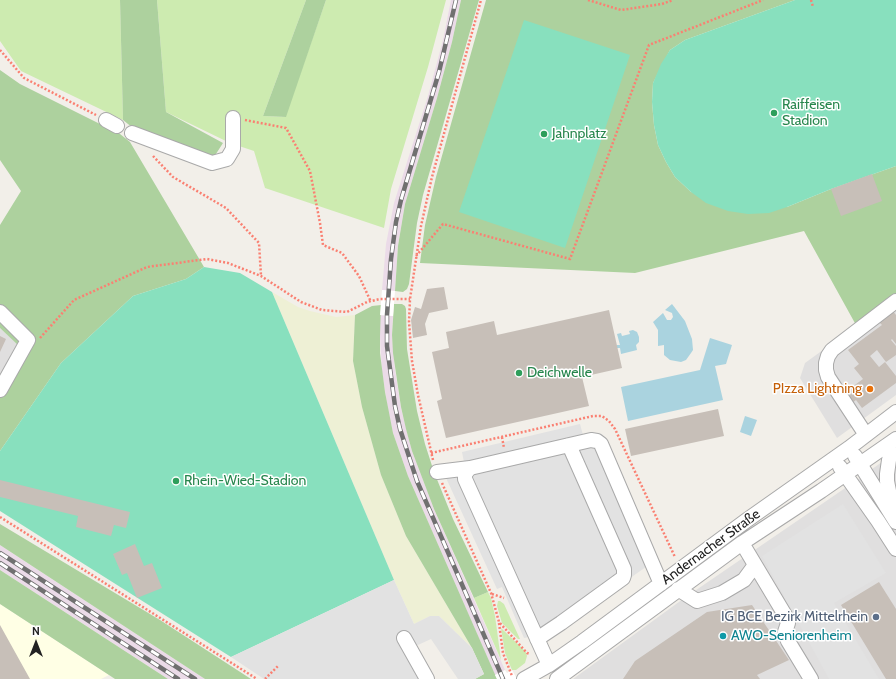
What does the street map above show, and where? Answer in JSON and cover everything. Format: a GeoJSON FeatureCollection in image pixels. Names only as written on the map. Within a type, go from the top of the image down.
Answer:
{"type":"FeatureCollection","features":[{"type":"Feature","properties":{"kind":"street"},"geometry":{"type":"LineString","coordinates":[[132,133],[212,163],[227,159],[233,149],[233,118]]}},
{"type":"Feature","properties":{"kind":"street"},"geometry":{"type":"LineString","coordinates":[[866,435],[828,378],[826,363],[832,350],[896,302]]}},
{"type":"Feature","properties":{"kind":"street"},"geometry":{"type":"LineString","coordinates":[[0,312],[28,340],[0,390]]}},
{"type":"Feature","properties":{"kind":"street","name":"Andernacher Straße"},"geometry":{"type":"LineString","coordinates":[[524,679],[549,665],[582,642],[747,520],[834,459],[896,412]]}},
{"type":"Feature","properties":{"kind":"street"},"geometry":{"type":"LineString","coordinates":[[437,472],[470,468],[591,440],[597,441],[601,444],[661,584]]}},
{"type":"Feature","properties":{"kind":"street"},"geometry":{"type":"LineString","coordinates":[[895,440],[889,460],[887,474],[888,488],[896,522]]}},
{"type":"Feature","properties":{"kind":"street","name":"Andernacher Straße"},"geometry":{"type":"LineString","coordinates":[[557,679],[742,542],[895,440]]}},
{"type":"Feature","properties":{"kind":"street"},"geometry":{"type":"LineString","coordinates":[[537,639],[561,624],[623,578],[624,569],[569,445]]}},
{"type":"Feature","properties":{"kind":"street"},"geometry":{"type":"LineString","coordinates":[[849,448],[896,522]]}},
{"type":"Feature","properties":{"kind":"street"},"geometry":{"type":"LineString","coordinates":[[834,459],[878,520],[896,549]]}},
{"type":"Feature","properties":{"kind":"street"},"geometry":{"type":"LineString","coordinates":[[470,468],[464,474],[465,479],[549,665]]}},
{"type":"Feature","properties":{"kind":"street"},"geometry":{"type":"LineString","coordinates":[[742,542],[785,615],[788,623],[785,632],[788,641],[811,679]]}},
{"type":"Feature","properties":{"kind":"street"},"geometry":{"type":"LineString","coordinates":[[678,589],[697,601],[722,593],[744,580],[755,565]]}},
{"type":"Feature","properties":{"kind":"street"},"geometry":{"type":"LineString","coordinates":[[404,638],[427,679]]}},
{"type":"Feature","properties":{"kind":"path"},"geometry":{"type":"LineString","coordinates":[[481,0],[432,176],[421,226],[410,299],[410,337],[417,390],[428,443],[437,472],[491,593],[500,622],[503,654],[510,671]]}},
{"type":"Feature","properties":{"kind":"path"},"geometry":{"type":"LineString","coordinates":[[588,0],[621,10],[662,4],[673,0]]}},
{"type":"Feature","properties":{"kind":"path"},"geometry":{"type":"LineString","coordinates":[[416,256],[443,224],[570,259],[649,45],[763,0]]}},
{"type":"Feature","properties":{"kind":"path"},"geometry":{"type":"LineString","coordinates":[[811,0],[813,7]]}},
{"type":"Feature","properties":{"kind":"path"},"geometry":{"type":"LineString","coordinates":[[0,50],[24,78],[112,123]]}},
{"type":"Feature","properties":{"kind":"path"},"geometry":{"type":"LineString","coordinates":[[233,118],[286,128],[310,171],[320,223],[322,245],[342,253],[359,276],[371,302]]}},
{"type":"Feature","properties":{"kind":"path"},"geometry":{"type":"LineString","coordinates":[[153,155],[173,177],[226,208],[259,243],[261,276]]}},
{"type":"Feature","properties":{"kind":"path"},"geometry":{"type":"LineString","coordinates":[[28,340],[38,340],[74,300],[147,267],[207,259],[228,263],[261,276],[301,302],[322,310],[347,312],[371,302],[395,298],[410,299]]}},
{"type":"Feature","properties":{"kind":"path"},"geometry":{"type":"LineString","coordinates":[[0,517],[257,679]]}},
{"type":"Feature","properties":{"kind":"path"},"geometry":{"type":"LineString","coordinates":[[500,622],[527,653],[534,655]]}},
{"type":"Feature","properties":{"kind":"path"},"geometry":{"type":"LineString","coordinates":[[265,679],[279,665]]}},
{"type":"Feature","properties":{"kind":"shaded area"},"geometry":{"type":"Polygon","coordinates":[[[451,0],[461,0],[452,42],[437,98],[405,204],[398,246],[395,291],[382,290],[386,244],[394,203],[428,96],[443,40],[451,0]]]}},
{"type":"Feature","properties":{"kind":"shaded area"},"geometry":{"type":"Polygon","coordinates":[[[272,292],[298,307],[310,311],[336,317],[355,315],[353,361],[362,407],[381,475],[406,536],[472,648],[439,616],[430,616],[414,624],[272,292]]]}},
{"type":"Feature","properties":{"kind":"shaded area"},"geometry":{"type":"Polygon","coordinates":[[[896,297],[896,395],[837,438],[800,378],[805,363],[896,297]]]}},
{"type":"Feature","properties":{"kind":"shaded area"},"geometry":{"type":"Polygon","coordinates":[[[380,315],[393,316],[392,335],[395,370],[401,408],[412,451],[434,509],[505,670],[495,675],[408,476],[393,433],[382,372],[380,315]]]}},
{"type":"Feature","properties":{"kind":"shaded area"},"geometry":{"type":"Polygon","coordinates":[[[0,328],[20,346],[0,379],[0,328]]]}},
{"type":"Feature","properties":{"kind":"shaded area"},"geometry":{"type":"Polygon","coordinates":[[[580,424],[583,435],[594,433],[602,434],[656,560],[534,645],[529,637],[524,638],[502,587],[497,589],[441,467],[464,462],[462,452],[580,424]]]}},
{"type":"Feature","properties":{"kind":"shaded area"},"geometry":{"type":"Polygon","coordinates":[[[896,452],[896,679],[573,679],[683,599],[896,452]]]}},
{"type":"Feature","properties":{"kind":"shaded area"},"geometry":{"type":"Polygon","coordinates":[[[843,504],[886,573],[834,603],[879,679],[829,679],[762,556],[843,504]]]}},
{"type":"Feature","properties":{"kind":"shaded area"},"geometry":{"type":"Polygon","coordinates":[[[0,545],[205,679],[168,679],[0,570],[0,545]]]}},
{"type":"Feature","properties":{"kind":"shaded area"},"geometry":{"type":"Polygon","coordinates":[[[394,580],[414,624],[430,616],[439,616],[472,648],[484,674],[475,679],[458,679],[431,639],[407,650],[423,679],[264,679],[231,657],[394,580]]]}},
{"type":"Feature","properties":{"kind":"shaded area"},"geometry":{"type":"Polygon","coordinates":[[[0,604],[109,675],[101,679],[0,679],[0,604]]]}},
{"type":"Feature","properties":{"kind":"green space"},"geometry":{"type":"Polygon","coordinates":[[[0,0],[120,0],[123,120],[21,71],[0,41],[0,0]]]}},
{"type":"Feature","properties":{"kind":"green space"},"geometry":{"type":"Polygon","coordinates":[[[120,0],[157,0],[166,112],[223,143],[214,157],[133,128],[123,120],[120,0]]]}},
{"type":"Feature","properties":{"kind":"green space"},"geometry":{"type":"Polygon","coordinates":[[[157,0],[306,0],[263,116],[285,117],[326,0],[446,0],[428,67],[391,189],[384,228],[265,188],[254,151],[230,143],[166,112],[157,0]]]}},
{"type":"Feature","properties":{"kind":"green space"},"geometry":{"type":"Polygon","coordinates":[[[306,0],[326,0],[286,117],[263,116],[306,0]]]}},
{"type":"Feature","properties":{"kind":"green space"},"geometry":{"type":"Polygon","coordinates":[[[461,0],[479,0],[423,195],[417,223],[409,284],[407,289],[403,292],[395,291],[398,246],[405,204],[437,98],[452,42],[461,0]]]}},
{"type":"Feature","properties":{"kind":"green space"},"geometry":{"type":"Polygon","coordinates":[[[486,0],[795,0],[685,40],[670,50],[653,83],[652,102],[658,145],[675,177],[691,192],[787,207],[831,189],[896,166],[896,297],[856,325],[804,231],[635,273],[420,263],[425,225],[436,177],[486,0]]]}},
{"type":"Feature","properties":{"kind":"green space","name":"Raiffeisen Stadion"},"geometry":{"type":"Polygon","coordinates":[[[795,0],[896,0],[896,166],[769,213],[748,214],[728,211],[706,203],[691,192],[675,177],[658,145],[652,102],[653,83],[661,64],[670,50],[685,40],[795,0]]]}},
{"type":"Feature","properties":{"kind":"green space","name":"Jahnplatz"},"geometry":{"type":"Polygon","coordinates":[[[524,20],[630,55],[565,248],[459,212],[524,20]]]}},
{"type":"Feature","properties":{"kind":"green space"},"geometry":{"type":"Polygon","coordinates":[[[0,70],[20,84],[120,134],[130,142],[204,267],[186,279],[133,296],[61,363],[0,451],[0,379],[19,346],[0,328],[0,225],[21,191],[0,160],[0,70]]]}},
{"type":"Feature","properties":{"kind":"green space","name":"Rhein-Wied-Stadion"},"geometry":{"type":"Polygon","coordinates":[[[204,267],[240,273],[272,292],[394,580],[231,657],[0,511],[0,451],[61,363],[133,296],[186,279],[204,267]]]}},
{"type":"Feature","properties":{"kind":"green space"},"geometry":{"type":"Polygon","coordinates":[[[394,304],[402,304],[406,309],[407,349],[417,411],[434,472],[453,519],[488,592],[474,598],[434,509],[412,451],[406,429],[401,407],[393,353],[392,335],[394,304]]]}},
{"type":"Feature","properties":{"kind":"green space"},"geometry":{"type":"Polygon","coordinates":[[[381,305],[380,353],[385,392],[393,433],[408,476],[497,679],[475,679],[484,674],[472,648],[406,536],[381,475],[362,407],[353,361],[355,315],[372,306],[381,305]]]}},
{"type":"Feature","properties":{"kind":"green space"},"geometry":{"type":"Polygon","coordinates":[[[0,524],[160,620],[251,679],[205,679],[0,545],[0,524]]]}},
{"type":"Feature","properties":{"kind":"green space"},"geometry":{"type":"Polygon","coordinates":[[[0,570],[168,679],[115,679],[0,604],[0,570]]]}},
{"type":"Feature","properties":{"kind":"green space"},"geometry":{"type":"Polygon","coordinates":[[[488,592],[495,616],[501,660],[474,598],[488,592]]]}},
{"type":"Feature","properties":{"kind":"green space"},"geometry":{"type":"Polygon","coordinates":[[[498,601],[504,604],[520,639],[518,639],[502,623],[497,606],[498,601]]]}},
{"type":"Feature","properties":{"kind":"green space"},"geometry":{"type":"Polygon","coordinates":[[[501,628],[526,652],[527,656],[525,663],[516,670],[512,670],[505,653],[501,628]]]}},
{"type":"Feature","properties":{"kind":"water"},"geometry":{"type":"Polygon","coordinates":[[[672,304],[685,321],[692,339],[693,350],[686,360],[681,362],[670,360],[664,355],[664,345],[658,346],[658,330],[653,322],[663,313],[667,320],[671,320],[673,317],[672,313],[665,310],[672,304]]]}},
{"type":"Feature","properties":{"kind":"water"},"geometry":{"type":"Polygon","coordinates":[[[633,330],[637,332],[639,337],[639,342],[636,345],[637,350],[621,354],[620,348],[617,348],[617,345],[620,345],[617,334],[621,333],[622,336],[630,334],[629,331],[633,330]]]}},
{"type":"Feature","properties":{"kind":"water"},"geometry":{"type":"Polygon","coordinates":[[[710,338],[732,345],[726,364],[715,366],[723,400],[628,421],[621,387],[700,370],[710,338]]]}},
{"type":"Feature","properties":{"kind":"water"},"geometry":{"type":"Polygon","coordinates":[[[745,416],[757,420],[751,436],[740,432],[745,416]]]}},
{"type":"Feature","properties":{"kind":"pier"},"geometry":{"type":"Polygon","coordinates":[[[382,290],[395,291],[393,316],[380,315],[382,290]]]}},
{"type":"Feature","properties":{"kind":"pier"},"geometry":{"type":"Polygon","coordinates":[[[505,670],[507,673],[512,670],[517,679],[497,679],[495,675],[505,670]]]}},
{"type":"Feature","properties":{"kind":"building"},"geometry":{"type":"Polygon","coordinates":[[[872,174],[882,201],[841,216],[831,189],[872,174]]]}},
{"type":"Feature","properties":{"kind":"building"},"geometry":{"type":"Polygon","coordinates":[[[444,287],[448,309],[429,313],[425,324],[427,335],[413,338],[411,320],[415,307],[421,309],[427,289],[444,287]]]}},
{"type":"Feature","properties":{"kind":"building","name":"Deichwelle"},"geometry":{"type":"Polygon","coordinates":[[[609,310],[622,368],[582,377],[589,406],[446,438],[437,401],[442,399],[432,352],[449,348],[446,332],[494,321],[497,335],[609,310]]]}},
{"type":"Feature","properties":{"kind":"building"},"geometry":{"type":"Polygon","coordinates":[[[892,310],[896,315],[896,344],[892,339],[891,340],[896,346],[896,355],[886,362],[877,350],[870,356],[879,367],[885,362],[896,376],[896,383],[862,408],[856,400],[852,403],[844,393],[863,379],[854,368],[859,364],[848,350],[882,325],[878,321],[892,310]]]}},
{"type":"Feature","properties":{"kind":"building"},"geometry":{"type":"Polygon","coordinates":[[[0,336],[6,339],[0,352],[0,336]]]}},
{"type":"Feature","properties":{"kind":"building"},"geometry":{"type":"Polygon","coordinates":[[[718,409],[724,436],[631,456],[625,429],[718,409]]]}},
{"type":"Feature","properties":{"kind":"building"},"geometry":{"type":"Polygon","coordinates":[[[0,480],[130,512],[126,528],[114,525],[111,536],[76,527],[78,516],[0,497],[0,480]]]}},
{"type":"Feature","properties":{"kind":"building"},"geometry":{"type":"Polygon","coordinates":[[[135,544],[144,566],[152,563],[162,588],[137,598],[127,573],[122,575],[113,554],[135,544]]]}},
{"type":"Feature","properties":{"kind":"building"},"geometry":{"type":"Polygon","coordinates":[[[879,582],[896,609],[896,679],[886,679],[841,605],[879,582]]]}},
{"type":"Feature","properties":{"kind":"building","name":"AWO-Seniorenheim"},"geometry":{"type":"Polygon","coordinates":[[[752,605],[789,660],[757,675],[760,679],[623,679],[635,661],[707,612],[752,605]]]}},
{"type":"Feature","properties":{"kind":"building"},"geometry":{"type":"Polygon","coordinates":[[[0,625],[30,679],[0,679],[0,625]]]}},
{"type":"Feature","properties":{"kind":"railway"},"geometry":{"type":"LineString","coordinates":[[456,0],[439,72],[401,200],[396,222],[391,259],[387,315],[387,346],[395,406],[400,429],[417,481],[503,679]]}},
{"type":"Feature","properties":{"kind":"railway"},"geometry":{"type":"LineString","coordinates":[[0,553],[195,679]]}},
{"type":"Feature","properties":{"kind":"railway"},"geometry":{"type":"LineString","coordinates":[[0,563],[178,679]]}},
{"type":"Feature","properties":{"kind":"place","name":"Raiffeisen Stadion"},"geometry":{"type":"Point","coordinates":[774,113]}},
{"type":"Feature","properties":{"kind":"place","name":"Jahnplatz"},"geometry":{"type":"Point","coordinates":[544,134]}},
{"type":"Feature","properties":{"kind":"place","name":"Deichwelle"},"geometry":{"type":"Point","coordinates":[519,373]}},
{"type":"Feature","properties":{"kind":"place","name":"PIzza Lightning"},"geometry":{"type":"Point","coordinates":[870,389]}},
{"type":"Feature","properties":{"kind":"place","name":"Rhein-Wied-Stadion"},"geometry":{"type":"Point","coordinates":[176,481]}},
{"type":"Feature","properties":{"kind":"place","name":"IG BCE Bezirk Mittelrhein"},"geometry":{"type":"Point","coordinates":[876,617]}},
{"type":"Feature","properties":{"kind":"place","name":"AWO-Seniorenheim"},"geometry":{"type":"Point","coordinates":[723,636]}}]}
